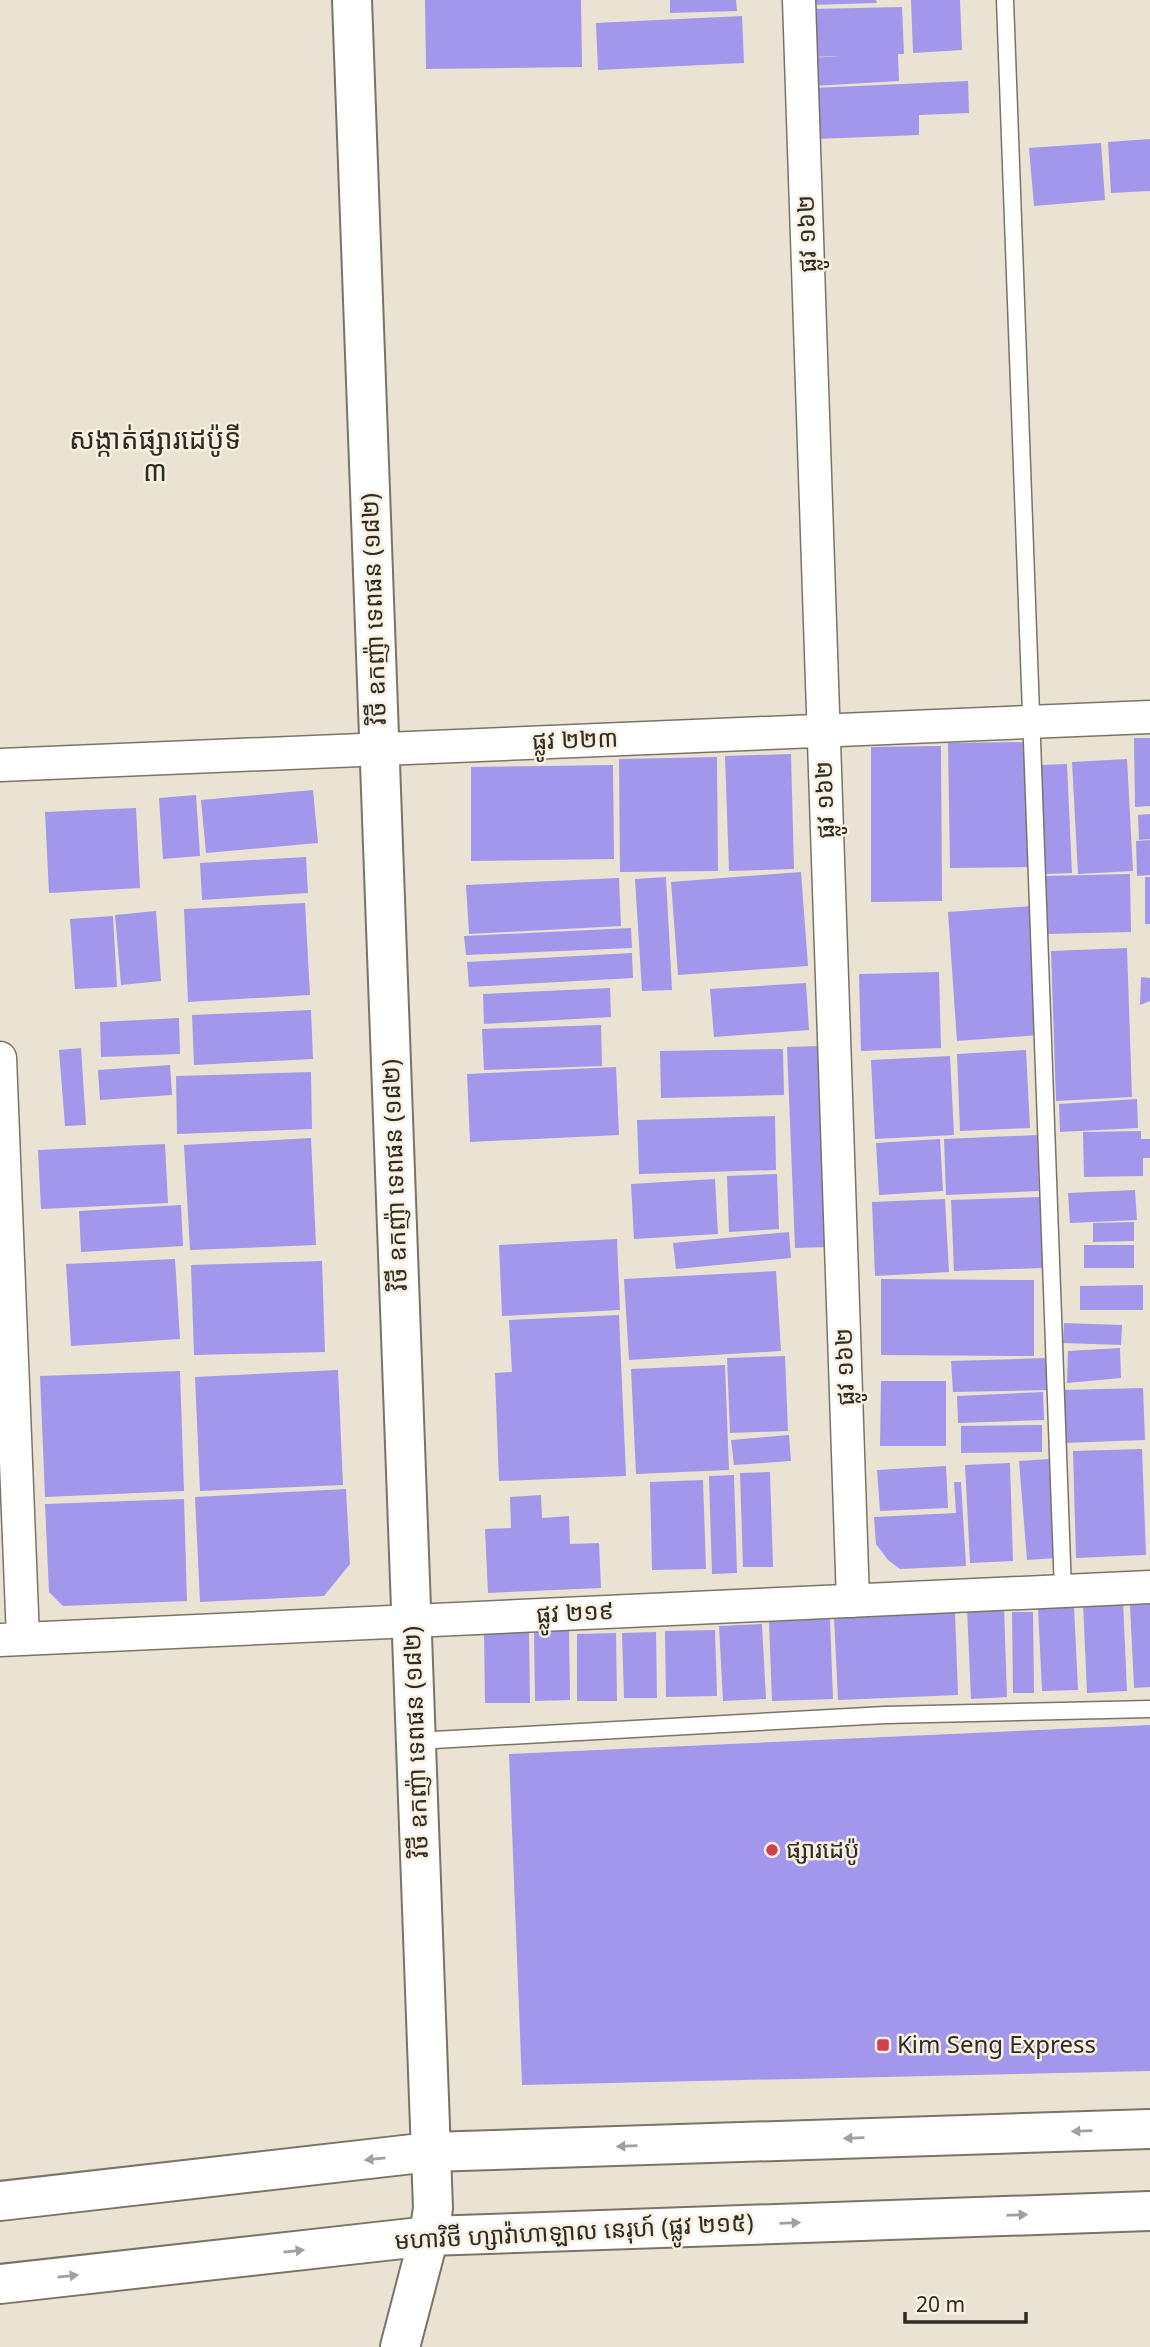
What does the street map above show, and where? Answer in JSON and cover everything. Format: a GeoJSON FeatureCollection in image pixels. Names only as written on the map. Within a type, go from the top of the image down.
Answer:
{"type":"FeatureCollection","features":[{"type":"Feature","properties":{"kind":"street","name":"វិថី ឧកញ៉ា ទេពផន (១៨២)"},"geometry":{"type":"LineString","coordinates":[[352,0],[433,2208],[429,2236],[400,2347]]}},
{"type":"Feature","properties":{"kind":"street","name":"ផ្លូវ ១៦២"},"geometry":{"type":"LineString","coordinates":[[799,0],[853,1601]]}},
{"type":"Feature","properties":{"kind":"street","name":"ផ្លូវ ២២៣"},"geometry":{"type":"LineString","coordinates":[[0,765],[1150,717]]}},
{"type":"Feature","properties":{"kind":"street"},"geometry":{"type":"LineString","coordinates":[[0,1058],[11,1640]]}},
{"type":"Feature","properties":{"kind":"street","name":"ផ្លូវ ២១៩"},"geometry":{"type":"LineString","coordinates":[[11,1640],[1150,1587]]}},
{"type":"Feature","properties":{"kind":"street"},"geometry":{"type":"LineString","coordinates":[[0,2201],[430,2152],[1150,2129]]}},
{"type":"Feature","properties":{"kind":"street","name":"មហាវិថី ហ្សាវ៉ាហាឡាល នេរុហ៍ (ផ្លូវ ២១៥)"},"geometry":{"type":"LineString","coordinates":[[0,2284],[429,2236],[1150,2211]]}},
{"type":"Feature","properties":{"kind":"lane"},"geometry":{"type":"LineString","coordinates":[[1005,0],[1063,1591]]}},
{"type":"Feature","properties":{"kind":"lane"},"geometry":{"type":"LineString","coordinates":[[416,1741],[885,1715],[1150,1709]]}},
{"type":"Feature","properties":{"kind":"building"},"geometry":{"type":"Polygon","coordinates":[[[425,0],[581,0],[582,67],[426,69],[425,0]]]}},
{"type":"Feature","properties":{"kind":"building"},"geometry":{"type":"Polygon","coordinates":[[[670,0],[736,0],[737,11],[670,13],[670,0]]]}},
{"type":"Feature","properties":{"kind":"building"},"geometry":{"type":"Polygon","coordinates":[[[808,0],[876,0],[877,3],[808,5],[808,0]]]}},
{"type":"Feature","properties":{"kind":"building"},"geometry":{"type":"Polygon","coordinates":[[[911,0],[960,0],[962,50],[913,53],[911,0]]]}},
{"type":"Feature","properties":{"kind":"building"},"geometry":{"type":"Polygon","coordinates":[[[902,7],[904,54],[898,54],[899,81],[813,86],[811,58],[840,56],[811,57],[809,9],[902,7]]]}},
{"type":"Feature","properties":{"kind":"building"},"geometry":{"type":"Polygon","coordinates":[[[742,16],[744,63],[598,70],[596,23],[742,16]]]}},
{"type":"Feature","properties":{"kind":"building"},"geometry":{"type":"Polygon","coordinates":[[[968,81],[969,113],[919,115],[919,135],[816,139],[813,88],[968,81]]]}},
{"type":"Feature","properties":{"kind":"building"},"geometry":{"type":"Polygon","coordinates":[[[1150,139],[1150,191],[1111,193],[1108,142],[1150,139]]]}},
{"type":"Feature","properties":{"kind":"building"},"geometry":{"type":"Polygon","coordinates":[[[1101,143],[1105,200],[1034,206],[1029,148],[1101,143]]]}},
{"type":"Feature","properties":{"kind":"building"},"geometry":{"type":"Polygon","coordinates":[[[1134,738],[1150,738],[1150,806],[1135,807],[1134,738]]]}},
{"type":"Feature","properties":{"kind":"building"},"geometry":{"type":"Polygon","coordinates":[[[1026,742],[1029,867],[950,868],[948,743],[1026,742]]]}},
{"type":"Feature","properties":{"kind":"building"},"geometry":{"type":"Polygon","coordinates":[[[941,746],[942,901],[871,902],[871,747],[941,746]]]}},
{"type":"Feature","properties":{"kind":"building"},"geometry":{"type":"Polygon","coordinates":[[[791,754],[794,869],[729,871],[725,756],[791,754]]]}},
{"type":"Feature","properties":{"kind":"building"},"geometry":{"type":"Polygon","coordinates":[[[717,757],[718,871],[620,872],[619,759],[717,757]]]}},
{"type":"Feature","properties":{"kind":"building"},"geometry":{"type":"Polygon","coordinates":[[[1127,759],[1133,871],[1078,874],[1072,762],[1127,759]]]}},
{"type":"Feature","properties":{"kind":"building"},"geometry":{"type":"Polygon","coordinates":[[[1067,764],[1072,873],[1045,874],[1040,765],[1067,764]]]}},
{"type":"Feature","properties":{"kind":"building"},"geometry":{"type":"Polygon","coordinates":[[[613,765],[614,859],[471,861],[471,767],[613,765]]]}},
{"type":"Feature","properties":{"kind":"building"},"geometry":{"type":"Polygon","coordinates":[[[313,790],[318,843],[206,853],[201,800],[313,790]]]}},
{"type":"Feature","properties":{"kind":"building"},"geometry":{"type":"Polygon","coordinates":[[[196,795],[200,856],[163,859],[159,798],[196,795]]]}},
{"type":"Feature","properties":{"kind":"building"},"geometry":{"type":"Polygon","coordinates":[[[136,808],[140,888],[49,893],[45,812],[136,808]]]}},
{"type":"Feature","properties":{"kind":"building"},"geometry":{"type":"Polygon","coordinates":[[[1150,814],[1150,839],[1139,840],[1138,815],[1150,814]]]}},
{"type":"Feature","properties":{"kind":"building"},"geometry":{"type":"Polygon","coordinates":[[[1150,840],[1150,875],[1137,876],[1136,841],[1150,840]]]}},
{"type":"Feature","properties":{"kind":"building"},"geometry":{"type":"Polygon","coordinates":[[[306,857],[308,893],[202,900],[200,863],[306,857]]]}},
{"type":"Feature","properties":{"kind":"building"},"geometry":{"type":"Polygon","coordinates":[[[801,872],[808,966],[678,975],[671,882],[801,872]]]}},
{"type":"Feature","properties":{"kind":"building"},"geometry":{"type":"Polygon","coordinates":[[[1130,874],[1131,932],[1046,934],[1045,876],[1130,874]]]}},
{"type":"Feature","properties":{"kind":"building"},"geometry":{"type":"Polygon","coordinates":[[[666,877],[672,990],[642,991],[635,879],[666,877]]]}},
{"type":"Feature","properties":{"kind":"building"},"geometry":{"type":"Polygon","coordinates":[[[1145,877],[1150,877],[1150,924],[1145,924],[1145,877]]]}},
{"type":"Feature","properties":{"kind":"building"},"geometry":{"type":"Polygon","coordinates":[[[619,878],[621,926],[469,934],[466,885],[619,878]]]}},
{"type":"Feature","properties":{"kind":"building"},"geometry":{"type":"Polygon","coordinates":[[[305,903],[310,995],[188,1002],[184,909],[305,903]]]}},
{"type":"Feature","properties":{"kind":"building"},"geometry":{"type":"Polygon","coordinates":[[[1032,906],[1040,1035],[957,1041],[948,912],[1032,906]]]}},
{"type":"Feature","properties":{"kind":"building"},"geometry":{"type":"Polygon","coordinates":[[[156,911],[161,981],[121,985],[115,915],[156,911]]]}},
{"type":"Feature","properties":{"kind":"building"},"geometry":{"type":"Polygon","coordinates":[[[113,916],[117,987],[75,989],[70,919],[113,916]]]}},
{"type":"Feature","properties":{"kind":"building"},"geometry":{"type":"Polygon","coordinates":[[[631,928],[632,948],[466,955],[464,936],[631,928]]]}},
{"type":"Feature","properties":{"kind":"building"},"geometry":{"type":"Polygon","coordinates":[[[1127,948],[1132,1097],[1056,1101],[1051,951],[1127,948]]]}},
{"type":"Feature","properties":{"kind":"building"},"geometry":{"type":"Polygon","coordinates":[[[632,953],[633,978],[469,987],[467,962],[632,953]]]}},
{"type":"Feature","properties":{"kind":"building"},"geometry":{"type":"Polygon","coordinates":[[[939,972],[941,1048],[861,1051],[859,974],[939,972]]]}},
{"type":"Feature","properties":{"kind":"building"},"geometry":{"type":"Polygon","coordinates":[[[1141,977],[1150,978],[1150,1001],[1140,1005],[1141,977]]]}},
{"type":"Feature","properties":{"kind":"building"},"geometry":{"type":"Polygon","coordinates":[[[806,983],[809,1030],[714,1037],[710,989],[806,983]]]}},
{"type":"Feature","properties":{"kind":"building"},"geometry":{"type":"Polygon","coordinates":[[[610,988],[611,1017],[484,1024],[483,994],[610,988]]]}},
{"type":"Feature","properties":{"kind":"building"},"geometry":{"type":"Polygon","coordinates":[[[311,1010],[313,1059],[194,1065],[192,1015],[311,1010]]]}},
{"type":"Feature","properties":{"kind":"building"},"geometry":{"type":"Polygon","coordinates":[[[179,1018],[180,1054],[101,1057],[100,1022],[179,1018]]]}},
{"type":"Feature","properties":{"kind":"building"},"geometry":{"type":"Polygon","coordinates":[[[601,1025],[602,1066],[484,1070],[482,1029],[601,1025]]]}},
{"type":"Feature","properties":{"kind":"building"},"geometry":{"type":"Polygon","coordinates":[[[820,1046],[828,1247],[795,1248],[787,1047],[820,1046]]]}},
{"type":"Feature","properties":{"kind":"building"},"geometry":{"type":"Polygon","coordinates":[[[81,1048],[86,1125],[65,1126],[59,1050],[81,1048]]]}},
{"type":"Feature","properties":{"kind":"building"},"geometry":{"type":"Polygon","coordinates":[[[783,1049],[784,1095],[661,1098],[660,1051],[783,1049]]]}},
{"type":"Feature","properties":{"kind":"building"},"geometry":{"type":"Polygon","coordinates":[[[1026,1050],[1030,1128],[960,1131],[957,1054],[1026,1050]]]}},
{"type":"Feature","properties":{"kind":"building"},"geometry":{"type":"Polygon","coordinates":[[[950,1056],[954,1135],[875,1139],[871,1060],[950,1056]]]}},
{"type":"Feature","properties":{"kind":"building"},"geometry":{"type":"Polygon","coordinates":[[[170,1065],[172,1095],[100,1100],[98,1070],[170,1065]]]}},
{"type":"Feature","properties":{"kind":"building"},"geometry":{"type":"Polygon","coordinates":[[[616,1067],[619,1135],[470,1142],[467,1074],[616,1067]]]}},
{"type":"Feature","properties":{"kind":"building"},"geometry":{"type":"Polygon","coordinates":[[[311,1072],[312,1129],[177,1134],[176,1076],[311,1072]]]}},
{"type":"Feature","properties":{"kind":"building"},"geometry":{"type":"Polygon","coordinates":[[[1137,1099],[1138,1128],[1060,1132],[1059,1104],[1137,1099]]]}},
{"type":"Feature","properties":{"kind":"building"},"geometry":{"type":"Polygon","coordinates":[[[775,1116],[776,1170],[639,1174],[637,1120],[775,1116]]]}},
{"type":"Feature","properties":{"kind":"building"},"geometry":{"type":"Polygon","coordinates":[[[1141,1131],[1141,1139],[1150,1139],[1150,1158],[1143,1158],[1143,1176],[1084,1177],[1083,1132],[1141,1131]]]}},
{"type":"Feature","properties":{"kind":"building"},"geometry":{"type":"Polygon","coordinates":[[[1037,1135],[1039,1191],[946,1195],[944,1139],[1037,1135]]]}},
{"type":"Feature","properties":{"kind":"building"},"geometry":{"type":"Polygon","coordinates":[[[311,1138],[316,1245],[190,1250],[184,1145],[311,1138]]]}},
{"type":"Feature","properties":{"kind":"building"},"geometry":{"type":"Polygon","coordinates":[[[940,1139],[943,1191],[879,1195],[876,1143],[940,1139]]]}},
{"type":"Feature","properties":{"kind":"building"},"geometry":{"type":"Polygon","coordinates":[[[165,1144],[168,1203],[41,1209],[38,1150],[165,1144]]]}},
{"type":"Feature","properties":{"kind":"building"},"geometry":{"type":"Polygon","coordinates":[[[777,1174],[779,1229],[729,1232],[727,1176],[777,1174]]]}},
{"type":"Feature","properties":{"kind":"building"},"geometry":{"type":"Polygon","coordinates":[[[715,1179],[718,1234],[634,1239],[631,1184],[715,1179]]]}},
{"type":"Feature","properties":{"kind":"building"},"geometry":{"type":"Polygon","coordinates":[[[1135,1190],[1137,1220],[1070,1223],[1068,1193],[1135,1190]]]}},
{"type":"Feature","properties":{"kind":"building"},"geometry":{"type":"Polygon","coordinates":[[[1041,1197],[1043,1268],[954,1271],[951,1200],[1041,1197]]]}},
{"type":"Feature","properties":{"kind":"building"},"geometry":{"type":"Polygon","coordinates":[[[945,1199],[949,1272],[875,1276],[872,1202],[945,1199]]]}},
{"type":"Feature","properties":{"kind":"building"},"geometry":{"type":"Polygon","coordinates":[[[181,1205],[183,1246],[81,1252],[79,1211],[181,1205]]]}},
{"type":"Feature","properties":{"kind":"building"},"geometry":{"type":"Polygon","coordinates":[[[1134,1222],[1134,1241],[1093,1242],[1093,1223],[1134,1222]]]}},
{"type":"Feature","properties":{"kind":"building"},"geometry":{"type":"Polygon","coordinates":[[[789,1232],[791,1258],[676,1269],[673,1243],[789,1232]]]}},
{"type":"Feature","properties":{"kind":"building"},"geometry":{"type":"Polygon","coordinates":[[[617,1239],[620,1310],[502,1316],[499,1245],[617,1239]]]}},
{"type":"Feature","properties":{"kind":"building"},"geometry":{"type":"Polygon","coordinates":[[[1084,1245],[1134,1245],[1134,1268],[1084,1268],[1084,1245]]]}},
{"type":"Feature","properties":{"kind":"building"},"geometry":{"type":"Polygon","coordinates":[[[175,1259],[180,1339],[71,1346],[66,1264],[175,1259]]]}},
{"type":"Feature","properties":{"kind":"building"},"geometry":{"type":"Polygon","coordinates":[[[322,1261],[325,1352],[194,1355],[191,1265],[322,1261]]]}},
{"type":"Feature","properties":{"kind":"building"},"geometry":{"type":"Polygon","coordinates":[[[776,1271],[781,1351],[629,1360],[624,1279],[776,1271]]]}},
{"type":"Feature","properties":{"kind":"building"},"geometry":{"type":"Polygon","coordinates":[[[881,1279],[1034,1280],[1034,1356],[881,1355],[881,1279]]]}},
{"type":"Feature","properties":{"kind":"building"},"geometry":{"type":"Polygon","coordinates":[[[1143,1285],[1143,1310],[1080,1310],[1080,1286],[1143,1285]]]}},
{"type":"Feature","properties":{"kind":"building"},"geometry":{"type":"Polygon","coordinates":[[[619,1315],[626,1476],[499,1481],[495,1373],[512,1372],[509,1320],[619,1315]]]}},
{"type":"Feature","properties":{"kind":"building"},"geometry":{"type":"Polygon","coordinates":[[[1064,1323],[1122,1325],[1121,1345],[1063,1343],[1064,1323]]]}},
{"type":"Feature","properties":{"kind":"building"},"geometry":{"type":"Polygon","coordinates":[[[1120,1348],[1121,1378],[1067,1383],[1068,1351],[1120,1348]]]}},
{"type":"Feature","properties":{"kind":"building"},"geometry":{"type":"Polygon","coordinates":[[[785,1356],[788,1431],[730,1433],[727,1358],[785,1356]]]}},
{"type":"Feature","properties":{"kind":"building"},"geometry":{"type":"Polygon","coordinates":[[[1047,1358],[1048,1390],[953,1392],[951,1361],[1047,1358]]]}},
{"type":"Feature","properties":{"kind":"building"},"geometry":{"type":"Polygon","coordinates":[[[725,1365],[729,1470],[636,1474],[631,1369],[725,1365]]]}},
{"type":"Feature","properties":{"kind":"building"},"geometry":{"type":"Polygon","coordinates":[[[338,1370],[343,1485],[200,1491],[195,1377],[338,1370]]]}},
{"type":"Feature","properties":{"kind":"building"},"geometry":{"type":"Polygon","coordinates":[[[180,1371],[184,1491],[45,1497],[40,1376],[180,1371]]]}},
{"type":"Feature","properties":{"kind":"building"},"geometry":{"type":"Polygon","coordinates":[[[881,1381],[946,1381],[946,1446],[880,1446],[881,1381]]]}},
{"type":"Feature","properties":{"kind":"building"},"geometry":{"type":"Polygon","coordinates":[[[1143,1388],[1145,1440],[1063,1443],[1061,1390],[1143,1388]]]}},
{"type":"Feature","properties":{"kind":"building"},"geometry":{"type":"Polygon","coordinates":[[[1043,1392],[1044,1420],[958,1423],[957,1396],[1043,1392]]]}},
{"type":"Feature","properties":{"kind":"building"},"geometry":{"type":"Polygon","coordinates":[[[1042,1425],[1042,1452],[961,1453],[961,1426],[1042,1425]]]}},
{"type":"Feature","properties":{"kind":"building"},"geometry":{"type":"Polygon","coordinates":[[[789,1435],[791,1461],[734,1465],[731,1440],[789,1435]]]}},
{"type":"Feature","properties":{"kind":"building"},"geometry":{"type":"Polygon","coordinates":[[[1142,1449],[1146,1555],[1076,1558],[1073,1451],[1142,1449]]]}},
{"type":"Feature","properties":{"kind":"building"},"geometry":{"type":"Polygon","coordinates":[[[1049,1459],[1056,1558],[1027,1560],[1019,1461],[1049,1459]]]}},
{"type":"Feature","properties":{"kind":"building"},"geometry":{"type":"Polygon","coordinates":[[[1010,1463],[1013,1561],[970,1563],[965,1465],[1010,1463]]]}},
{"type":"Feature","properties":{"kind":"building"},"geometry":{"type":"Polygon","coordinates":[[[946,1466],[948,1508],[880,1511],[877,1470],[946,1466]]]}},
{"type":"Feature","properties":{"kind":"building"},"geometry":{"type":"Polygon","coordinates":[[[770,1472],[773,1567],[743,1567],[740,1473],[770,1472]]]}},
{"type":"Feature","properties":{"kind":"building"},"geometry":{"type":"Polygon","coordinates":[[[734,1475],[737,1573],[712,1574],[709,1476],[734,1475]]]}},
{"type":"Feature","properties":{"kind":"building"},"geometry":{"type":"Polygon","coordinates":[[[703,1480],[706,1569],[652,1570],[650,1482],[703,1480]]]}},
{"type":"Feature","properties":{"kind":"building"},"geometry":{"type":"Polygon","coordinates":[[[954,1482],[961,1482],[966,1566],[900,1569],[888,1560],[876,1544],[874,1517],[956,1513],[954,1482]]]}},
{"type":"Feature","properties":{"kind":"building"},"geometry":{"type":"Polygon","coordinates":[[[346,1489],[350,1564],[324,1596],[200,1602],[195,1497],[346,1489]]]}},
{"type":"Feature","properties":{"kind":"building"},"geometry":{"type":"Polygon","coordinates":[[[541,1495],[542,1518],[569,1516],[570,1544],[599,1543],[601,1588],[488,1593],[485,1529],[511,1528],[510,1497],[541,1495]]]}},
{"type":"Feature","properties":{"kind":"building"},"geometry":{"type":"Polygon","coordinates":[[[184,1499],[187,1601],[63,1606],[49,1592],[45,1504],[184,1499]]]}},
{"type":"Feature","properties":{"kind":"building"},"geometry":{"type":"Polygon","coordinates":[[[1123,1601],[1127,1691],[1087,1693],[1083,1603],[1123,1601]]]}},
{"type":"Feature","properties":{"kind":"building"},"geometry":{"type":"Polygon","coordinates":[[[1150,1604],[1150,1687],[1134,1688],[1130,1605],[1150,1604]]]}},
{"type":"Feature","properties":{"kind":"building"},"geometry":{"type":"Polygon","coordinates":[[[1074,1606],[1078,1690],[1042,1691],[1038,1608],[1074,1606]]]}},
{"type":"Feature","properties":{"kind":"building"},"geometry":{"type":"Polygon","coordinates":[[[1004,1607],[1007,1697],[971,1699],[967,1608],[1004,1607]]]}},
{"type":"Feature","properties":{"kind":"building"},"geometry":{"type":"Polygon","coordinates":[[[955,1612],[958,1695],[838,1700],[834,1618],[955,1612]]]}},
{"type":"Feature","properties":{"kind":"building"},"geometry":{"type":"Polygon","coordinates":[[[1012,1612],[1033,1612],[1034,1693],[1013,1693],[1012,1612]]]}},
{"type":"Feature","properties":{"kind":"building"},"geometry":{"type":"Polygon","coordinates":[[[830,1619],[833,1699],[772,1701],[769,1622],[830,1619]]]}},
{"type":"Feature","properties":{"kind":"building"},"geometry":{"type":"Polygon","coordinates":[[[762,1624],[766,1699],[723,1701],[719,1626],[762,1624]]]}},
{"type":"Feature","properties":{"kind":"building"},"geometry":{"type":"Polygon","coordinates":[[[569,1630],[570,1700],[535,1701],[534,1631],[569,1630]]]}},
{"type":"Feature","properties":{"kind":"building"},"geometry":{"type":"Polygon","coordinates":[[[715,1630],[717,1696],[666,1697],[665,1631],[715,1630]]]}},
{"type":"Feature","properties":{"kind":"building"},"geometry":{"type":"Polygon","coordinates":[[[529,1631],[530,1703],[485,1703],[484,1632],[529,1631]]]}},
{"type":"Feature","properties":{"kind":"building"},"geometry":{"type":"Polygon","coordinates":[[[656,1632],[657,1698],[624,1698],[622,1633],[656,1632]]]}},
{"type":"Feature","properties":{"kind":"building"},"geometry":{"type":"Polygon","coordinates":[[[616,1633],[617,1701],[577,1701],[577,1634],[616,1633]]]}},
{"type":"Feature","properties":{"kind":"building"},"geometry":{"type":"Polygon","coordinates":[[[1150,1725],[1150,2071],[522,2085],[509,1754],[1150,1725]]]}},
{"type":"Feature","properties":{"kind":"place","name":"ផ្សារដេប៉ូ"},"geometry":{"type":"Point","coordinates":[772,1850]}},
{"type":"Feature","properties":{"kind":"place","name":"Kim Seng Express"},"geometry":{"type":"Point","coordinates":[883,2045]}},
{"type":"Feature","properties":{"kind":"district","name":"សង្កាត់ផ្សារដេប៉ូទី ៣"},"geometry":{"type":"Point","coordinates":[155,455]}}]}
